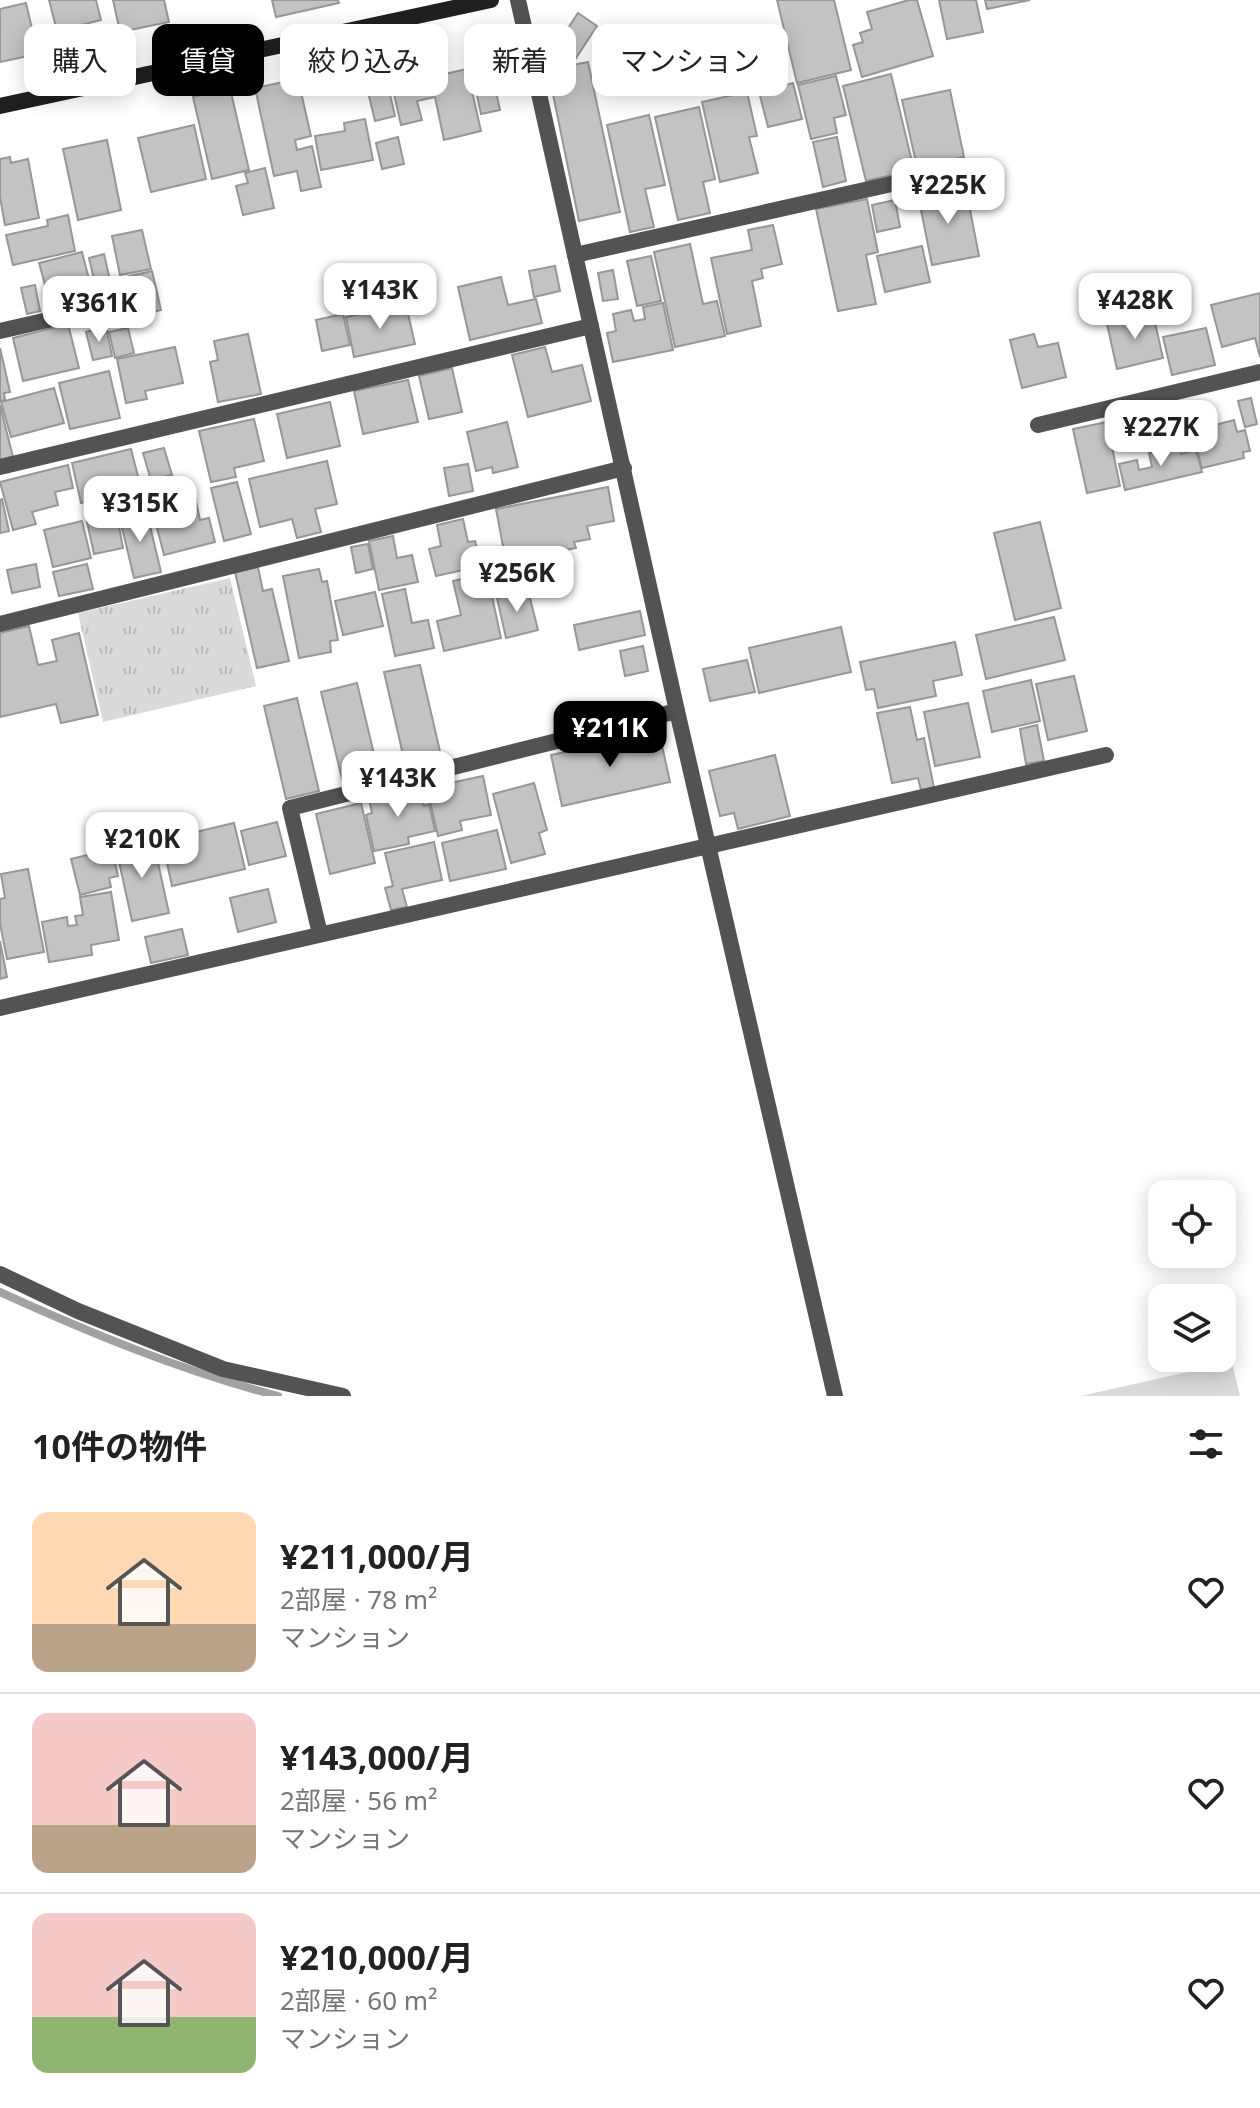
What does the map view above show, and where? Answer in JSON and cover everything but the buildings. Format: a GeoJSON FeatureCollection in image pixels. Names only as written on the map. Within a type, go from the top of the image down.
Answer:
{"type":"FeatureCollection","features":[{"type":"Feature","properties":{"kind":"main road"},"geometry":{"type":"LineString","coordinates":[[0,106],[491,0]]}},
{"type":"Feature","properties":{"kind":"street"},"geometry":{"type":"LineString","coordinates":[[518,0],[835,1396]]}},
{"type":"Feature","properties":{"kind":"street"},"geometry":{"type":"LineString","coordinates":[[575,255],[963,168]]}},
{"type":"Feature","properties":{"kind":"street"},"geometry":{"type":"LineString","coordinates":[[0,331],[61,317]]}},
{"type":"Feature","properties":{"kind":"street"},"geometry":{"type":"LineString","coordinates":[[0,467],[591,326]]}},
{"type":"Feature","properties":{"kind":"street"},"geometry":{"type":"LineString","coordinates":[[1038,425],[1260,372]]}},
{"type":"Feature","properties":{"kind":"street"},"geometry":{"type":"LineString","coordinates":[[0,624],[624,468]]}},
{"type":"Feature","properties":{"kind":"street"},"geometry":{"type":"LineString","coordinates":[[320,934],[290,808],[677,711]]}},
{"type":"Feature","properties":{"kind":"street"},"geometry":{"type":"LineString","coordinates":[[0,1008],[1106,755]]}},
{"type":"Feature","properties":{"kind":"street"},"geometry":{"type":"LineString","coordinates":[[0,1274],[78,1311],[223,1369],[343,1396]]}},
{"type":"Feature","properties":{"kind":"green space"},"geometry":{"type":"Polygon","coordinates":[[[230,578],[256,686],[103,722],[78,613],[230,578]]]}},
{"type":"Feature","properties":{"kind":"green space"},"geometry":{"type":"Polygon","coordinates":[[[1188,1372],[1234,1372],[1240,1396],[1081,1396],[1188,1372]]]}},
{"type":"Feature","properties":{"kind":"waterway"},"geometry":{"type":"LineString","coordinates":[[0,1292],[137,1350],[278,1396]]}}]}
